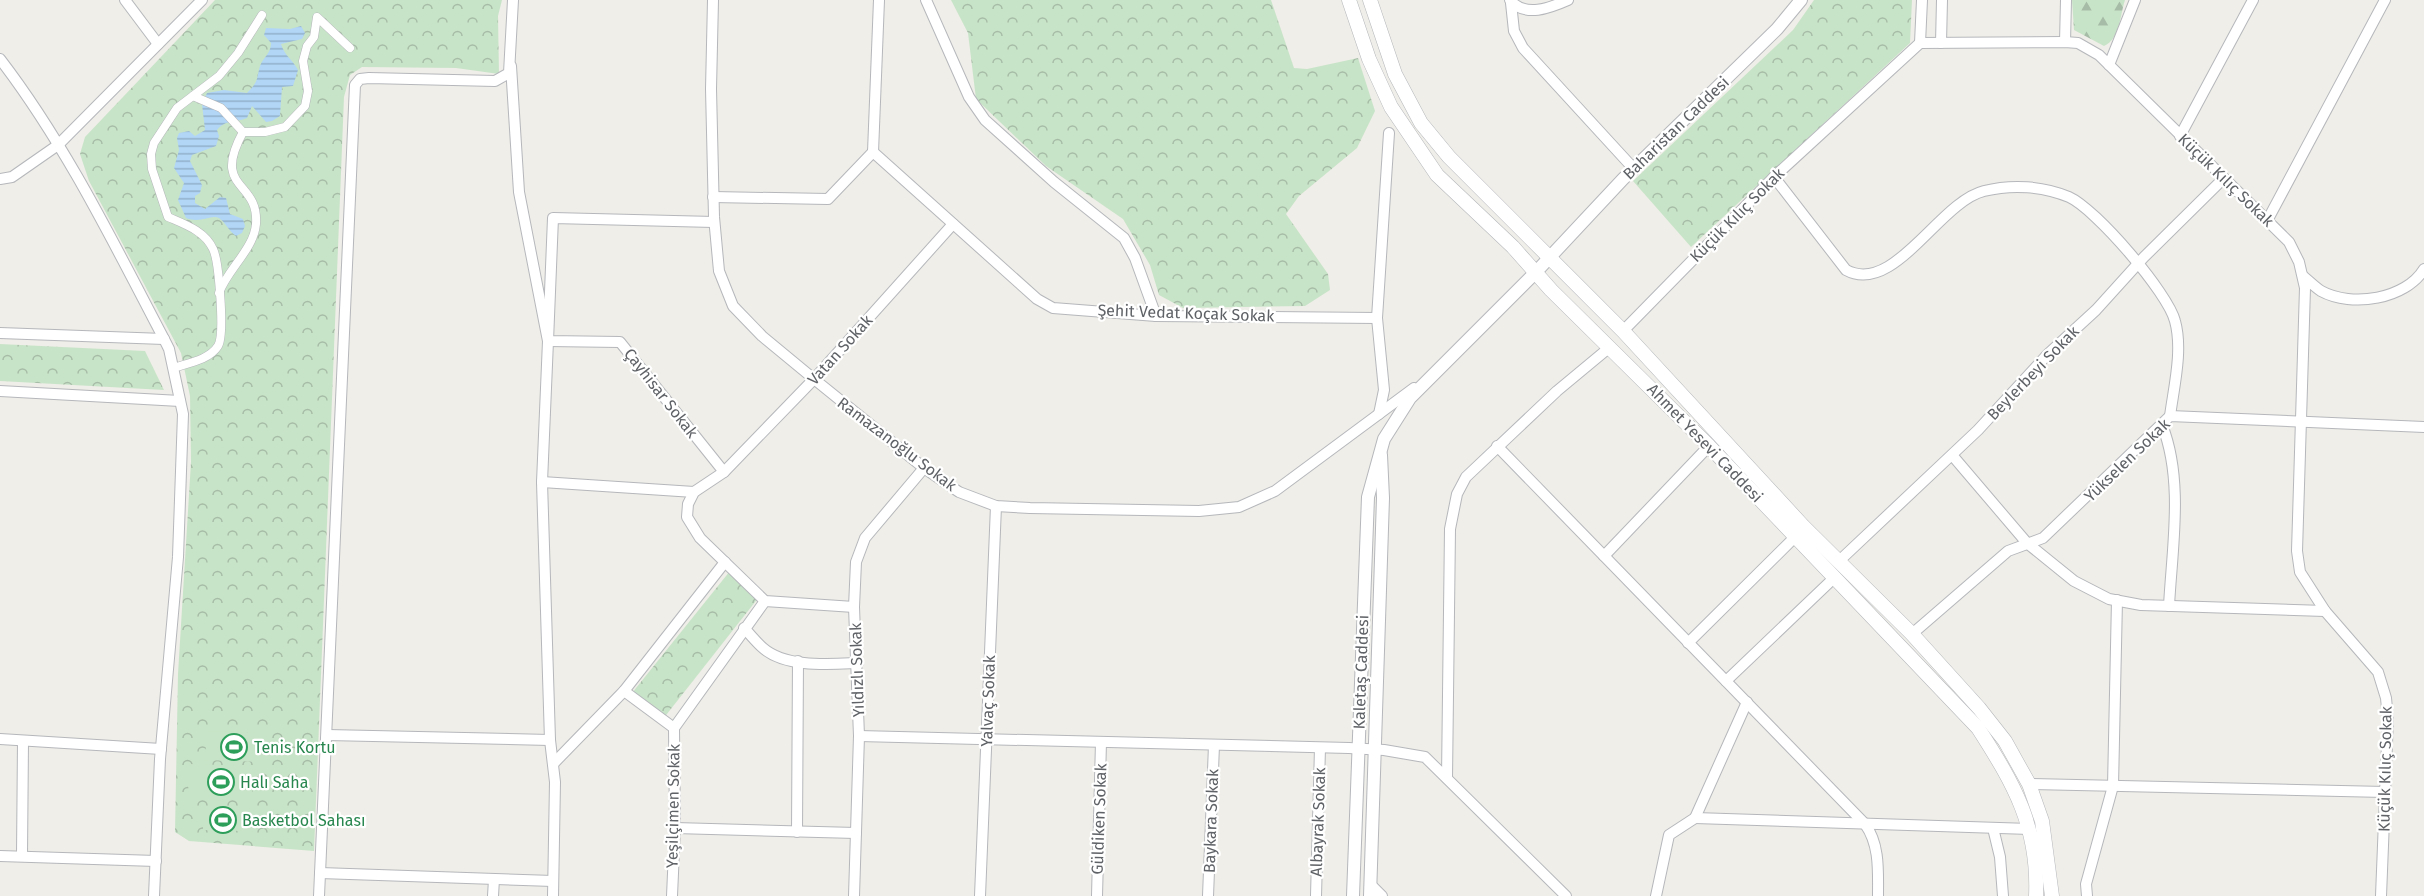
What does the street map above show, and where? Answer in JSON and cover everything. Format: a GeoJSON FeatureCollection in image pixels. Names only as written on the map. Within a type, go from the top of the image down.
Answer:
{"type":"FeatureCollection","features":[{"type":"Feature","properties":{"kind":"main road","name":"Ahmet Yesevi Caddesi"},"geometry":{"type":"LineString","coordinates":[[1349,0],[1369,58],[1391,107],[1437,175],[1709,446],[1978,728],[2012,780],[2030,829],[2037,871],[2036,896]]}},
{"type":"Feature","properties":{"kind":"main road","name":"Ahmet Yesevi Caddesi"},"geometry":{"type":"LineString","coordinates":[[1370,0],[1395,74],[1421,123],[1449,157],[1623,331],[1838,562],[1912,634],[1979,708],[2005,741],[2029,783],[2043,821],[2052,896]]}},
{"type":"Feature","properties":{"kind":"street"},"geometry":{"type":"LineString","coordinates":[[125,0],[158,44]]}},
{"type":"Feature","properties":{"kind":"street"},"geometry":{"type":"LineString","coordinates":[[0,179],[12,177],[58,145],[202,0]]}},
{"type":"Feature","properties":{"kind":"street"},"geometry":{"type":"LineString","coordinates":[[319,896],[355,85],[360,79],[369,78],[495,81],[509,73],[513,0]]}},
{"type":"Feature","properties":{"kind":"street","name":"Ramazanoğlu Sokak"},"geometry":{"type":"LineString","coordinates":[[713,0],[711,89],[714,222],[719,271],[733,306],[762,336],[814,380],[924,468],[960,492],[996,506],[1199,511],[1239,507],[1275,491],[1431,375]]}},
{"type":"Feature","properties":{"kind":"street"},"geometry":{"type":"LineString","coordinates":[[713,197],[828,198],[873,152],[879,0]]}},
{"type":"Feature","properties":{"kind":"street"},"geometry":{"type":"LineString","coordinates":[[926,0],[969,97],[985,120],[1054,182],[1124,238],[1135,258],[1156,316]]}},
{"type":"Feature","properties":{"kind":"street"},"geometry":{"type":"LineString","coordinates":[[1510,1],[1525,9],[1545,10],[1568,0]]}},
{"type":"Feature","properties":{"kind":"street"},"geometry":{"type":"LineString","coordinates":[[1920,43],[1922,0]]}},
{"type":"Feature","properties":{"kind":"street"},"geometry":{"type":"LineString","coordinates":[[1941,43],[1942,0]]}},
{"type":"Feature","properties":{"kind":"street"},"geometry":{"type":"LineString","coordinates":[[2065,42],[2066,0]]}},
{"type":"Feature","properties":{"kind":"street"},"geometry":{"type":"LineString","coordinates":[[2109,65],[2134,0]]}},
{"type":"Feature","properties":{"kind":"street"},"geometry":{"type":"LineString","coordinates":[[2180,136],[2253,0]]}},
{"type":"Feature","properties":{"kind":"street"},"geometry":{"type":"LineString","coordinates":[[2267,221],[2385,0]]}},
{"type":"Feature","properties":{"kind":"street"},"geometry":{"type":"LineString","coordinates":[[1510,1],[1514,31],[1523,48],[1634,169]]}},
{"type":"Feature","properties":{"kind":"street","name":"Baharistan Caddesi"},"geometry":{"type":"LineString","coordinates":[[1550,256],[1797,2]]}},
{"type":"Feature","properties":{"kind":"street"},"geometry":{"type":"LineString","coordinates":[[173,368],[209,355],[219,345],[223,326],[213,248],[192,227],[168,217],[152,169],[151,154],[161,129],[177,108],[219,76],[238,53],[262,15]]}},
{"type":"Feature","properties":{"kind":"street"},"geometry":{"type":"LineString","coordinates":[[193,96],[221,108],[243,132],[265,132],[285,127],[305,106],[308,92],[303,62],[304,54],[314,36],[317,17],[350,48]]}},
{"type":"Feature","properties":{"kind":"street","name":"Küçük Kılıç Sokak"},"geometry":{"type":"LineString","coordinates":[[1623,331],[1774,177],[1920,43],[2065,42],[2078,43],[2099,55],[2289,242],[2299,262],[2305,288],[2297,551],[2300,572],[2325,611],[2378,672],[2383,686],[2388,719],[2381,896]]}},
{"type":"Feature","properties":{"kind":"street"},"geometry":{"type":"LineString","coordinates":[[510,55],[519,192],[548,341]]}},
{"type":"Feature","properties":{"kind":"street"},"geometry":{"type":"LineString","coordinates":[[0,59],[23,89],[58,145],[164,339],[183,414],[178,557],[161,748],[154,896]]}},
{"type":"Feature","properties":{"kind":"street"},"geometry":{"type":"LineString","coordinates":[[219,294],[224,279],[251,239],[256,225],[255,207],[233,176],[231,165],[243,132]]}},
{"type":"Feature","properties":{"kind":"street"},"geometry":{"type":"LineString","coordinates":[[1379,414],[1384,390],[1377,318],[1389,133]]}},
{"type":"Feature","properties":{"kind":"street","name":"Şehit Vedat Koçak Sokak"},"geometry":{"type":"LineString","coordinates":[[873,152],[1037,299],[1053,308],[1156,316],[1377,318]]}},
{"type":"Feature","properties":{"kind":"street"},"geometry":{"type":"LineString","coordinates":[[1774,177],[1846,270],[1862,276],[1885,269],[1965,200],[1982,191],[2031,187],[2072,198],[2138,263],[2167,300],[2175,321],[2178,342],[2170,416]]}},
{"type":"Feature","properties":{"kind":"street","name":"Beylerbeyi Sokak"},"geometry":{"type":"LineString","coordinates":[[1838,562],[1952,455],[2223,179]]}},
{"type":"Feature","properties":{"kind":"street"},"geometry":{"type":"LineString","coordinates":[[553,896],[555,782],[550,740],[542,482],[553,218],[714,222]]}},
{"type":"Feature","properties":{"kind":"street","name":"Vatan Sokak"},"geometry":{"type":"LineString","coordinates":[[694,492],[724,472],[814,380],[953,224]]}},
{"type":"Feature","properties":{"kind":"street","name":"Kaletaş Caddesi"},"geometry":{"type":"LineString","coordinates":[[1353,896],[1367,510],[1370,484],[1395,419],[1431,375],[1550,256]]}},
{"type":"Feature","properties":{"kind":"street"},"geometry":{"type":"LineString","coordinates":[[2302,276],[2322,292],[2367,299],[2390,296],[2404,289],[2418,278],[2424,269]]}},
{"type":"Feature","properties":{"kind":"street"},"geometry":{"type":"LineString","coordinates":[[0,333],[164,339]]}},
{"type":"Feature","properties":{"kind":"street","name":"Çayhisar Sokak"},"geometry":{"type":"LineString","coordinates":[[548,341],[620,342],[724,472]]}},
{"type":"Feature","properties":{"kind":"street"},"geometry":{"type":"LineString","coordinates":[[1447,778],[1450,529],[1457,494],[1466,477],[1497,446],[1610,347]]}},
{"type":"Feature","properties":{"kind":"street"},"geometry":{"type":"LineString","coordinates":[[0,391],[180,401]]}},
{"type":"Feature","properties":{"kind":"street","name":"Yükselen Sokak"},"geometry":{"type":"LineString","coordinates":[[1912,634],[2008,551],[2043,538],[2068,517],[2170,416],[2424,427]]}},
{"type":"Feature","properties":{"kind":"street"},"geometry":{"type":"LineString","coordinates":[[2162,425],[2169,442],[2173,481],[2169,606]]}},
{"type":"Feature","properties":{"kind":"street"},"geometry":{"type":"LineString","coordinates":[[1497,446],[1865,824],[1873,834],[1877,851],[1878,896]]}},
{"type":"Feature","properties":{"kind":"street"},"geometry":{"type":"LineString","coordinates":[[1604,556],[1709,446]]}},
{"type":"Feature","properties":{"kind":"street","name":"Kaletaş Caddesi"},"geometry":{"type":"LineString","coordinates":[[1370,890],[1383,498],[1381,451]]}},
{"type":"Feature","properties":{"kind":"street"},"geometry":{"type":"LineString","coordinates":[[1952,455],[2027,543],[2074,581],[2117,600],[2141,605],[2325,611]]}},
{"type":"Feature","properties":{"kind":"street","name":"Yıldızlı Sokak"},"geometry":{"type":"LineString","coordinates":[[854,896],[859,736],[858,663],[854,607],[856,562],[865,538],[924,468]]}},
{"type":"Feature","properties":{"kind":"street"},"geometry":{"type":"LineString","coordinates":[[542,482],[694,492],[688,504],[687,517],[700,538],[765,601],[854,607]]}},
{"type":"Feature","properties":{"kind":"street","name":"Yalvaç Sokak"},"geometry":{"type":"LineString","coordinates":[[980,896],[996,506]]}},
{"type":"Feature","properties":{"kind":"street"},"geometry":{"type":"LineString","coordinates":[[1688,643],[1795,537]]}},
{"type":"Feature","properties":{"kind":"street"},"geometry":{"type":"LineString","coordinates":[[553,764],[624,691],[725,562]]}},
{"type":"Feature","properties":{"kind":"street"},"geometry":{"type":"LineString","coordinates":[[1726,681],[1835,577]]}},
{"type":"Feature","properties":{"kind":"street"},"geometry":{"type":"LineString","coordinates":[[2087,896],[2086,884],[2113,786],[2117,600]]}},
{"type":"Feature","properties":{"kind":"street","name":"Yeşilçimen Sokak"},"geometry":{"type":"LineString","coordinates":[[672,896],[675,828],[674,728],[765,601]]}},
{"type":"Feature","properties":{"kind":"street"},"geometry":{"type":"LineString","coordinates":[[744,628],[764,650],[798,661],[827,664],[858,663]]}},
{"type":"Feature","properties":{"kind":"street"},"geometry":{"type":"LineString","coordinates":[[797,832],[798,661]]}},
{"type":"Feature","properties":{"kind":"street"},"geometry":{"type":"LineString","coordinates":[[624,691],[674,728]]}},
{"type":"Feature","properties":{"kind":"street"},"geometry":{"type":"LineString","coordinates":[[1656,896],[1670,835],[1695,818],[1747,702]]}},
{"type":"Feature","properties":{"kind":"street"},"geometry":{"type":"LineString","coordinates":[[327,735],[550,740]]}},
{"type":"Feature","properties":{"kind":"street"},"geometry":{"type":"LineString","coordinates":[[859,736],[1358,749],[1425,757],[1566,896]]}},
{"type":"Feature","properties":{"kind":"street"},"geometry":{"type":"LineString","coordinates":[[0,739],[161,748]]}},
{"type":"Feature","properties":{"kind":"street"},"geometry":{"type":"LineString","coordinates":[[22,856],[23,741]]}},
{"type":"Feature","properties":{"kind":"street","name":"Güldiken Sokak"},"geometry":{"type":"LineString","coordinates":[[1097,896],[1101,742]]}},
{"type":"Feature","properties":{"kind":"street","name":"Baykara Sokak"},"geometry":{"type":"LineString","coordinates":[[1208,896],[1214,746]]}},
{"type":"Feature","properties":{"kind":"street","name":"Albayrak Sokak"},"geometry":{"type":"LineString","coordinates":[[1316,896],[1320,748]]}},
{"type":"Feature","properties":{"kind":"street"},"geometry":{"type":"LineString","coordinates":[[2029,783],[2385,792]]}},
{"type":"Feature","properties":{"kind":"street"},"geometry":{"type":"LineString","coordinates":[[1695,818],[2030,829]]}},
{"type":"Feature","properties":{"kind":"street"},"geometry":{"type":"LineString","coordinates":[[675,828],[856,833]]}},
{"type":"Feature","properties":{"kind":"street"},"geometry":{"type":"LineString","coordinates":[[1993,828],[2000,857],[2003,896]]}},
{"type":"Feature","properties":{"kind":"street"},"geometry":{"type":"LineString","coordinates":[[0,856],[156,861]]}},
{"type":"Feature","properties":{"kind":"street"},"geometry":{"type":"LineString","coordinates":[[320,873],[553,881]]}},
{"type":"Feature","properties":{"kind":"street"},"geometry":{"type":"LineString","coordinates":[[493,896],[494,879]]}},
{"type":"Feature","properties":{"kind":"street"},"geometry":{"type":"LineString","coordinates":[[1370,890],[1382,896]]}},
{"type":"Feature","properties":{"kind":"green space"},"geometry":{"type":"Polygon","coordinates":[[[215,0],[502,0],[498,16],[499,74],[456,68],[362,67],[350,75],[344,97],[314,851],[189,841],[175,832],[178,674],[191,462],[190,396],[181,353],[89,181],[80,154],[85,137],[215,0]]]}},
{"type":"Feature","properties":{"kind":"green space"},"geometry":{"type":"Polygon","coordinates":[[[951,0],[1271,0],[1294,68],[1307,69],[1358,58],[1375,111],[1357,148],[1299,196],[1286,214],[1328,274],[1330,290],[1305,306],[1183,308],[1159,295],[1150,265],[1123,219],[1046,166],[976,99],[968,33],[951,0]]]}},
{"type":"Feature","properties":{"kind":"green space"},"geometry":{"type":"Polygon","coordinates":[[[1814,0],[1912,0],[1910,43],[1691,247],[1633,181],[1793,30],[1814,0]]]}},
{"type":"Feature","properties":{"kind":"green space"},"geometry":{"type":"Polygon","coordinates":[[[2072,0],[2125,0],[2119,26],[2109,43],[2104,46],[2074,30],[2072,0]]]}},
{"type":"Feature","properties":{"kind":"green space"},"geometry":{"type":"Polygon","coordinates":[[[0,344],[145,351],[164,390],[0,381],[0,344]]]}},
{"type":"Feature","properties":{"kind":"green space"},"geometry":{"type":"Polygon","coordinates":[[[730,571],[759,597],[663,719],[632,693],[730,571]]]}},
{"type":"Feature","properties":{"kind":"green space","name":"Tenis Kortu"},"geometry":{"type":"Polygon","coordinates":[[[207,731],[263,733],[262,762],[205,760],[207,731]]]}},
{"type":"Feature","properties":{"kind":"green space","name":"Halı Saha"},"geometry":{"type":"Polygon","coordinates":[[[189,764],[253,766],[252,800],[188,799],[189,764]]]}},
{"type":"Feature","properties":{"kind":"green space","name":"Basketbol Sahası"},"geometry":{"type":"Polygon","coordinates":[[[203,809],[242,809],[242,831],[203,830],[203,809]]]}},
{"type":"Feature","properties":{"kind":"water"},"geometry":{"type":"Polygon","coordinates":[[[301,26],[305,33],[302,39],[281,44],[298,70],[293,86],[282,87],[280,116],[266,122],[252,106],[247,118],[227,123],[217,130],[219,136],[216,146],[192,155],[190,161],[202,185],[200,193],[195,196],[195,203],[205,209],[220,197],[226,198],[230,214],[243,219],[245,226],[242,233],[236,236],[216,217],[196,220],[186,218],[178,200],[184,183],[174,168],[179,150],[177,138],[179,133],[189,131],[195,136],[205,130],[202,104],[207,93],[224,90],[247,93],[254,86],[261,63],[271,47],[271,43],[264,35],[266,28],[290,29],[301,26]]]}},
{"type":"Feature","properties":{"kind":"place","name":"Tenis Kortu"},"geometry":{"type":"Point","coordinates":[234,747]}},
{"type":"Feature","properties":{"kind":"place","name":"Halı Saha"},"geometry":{"type":"Point","coordinates":[221,782]}},
{"type":"Feature","properties":{"kind":"place","name":"Basketbol Sahası"},"geometry":{"type":"Point","coordinates":[223,820]}}]}
